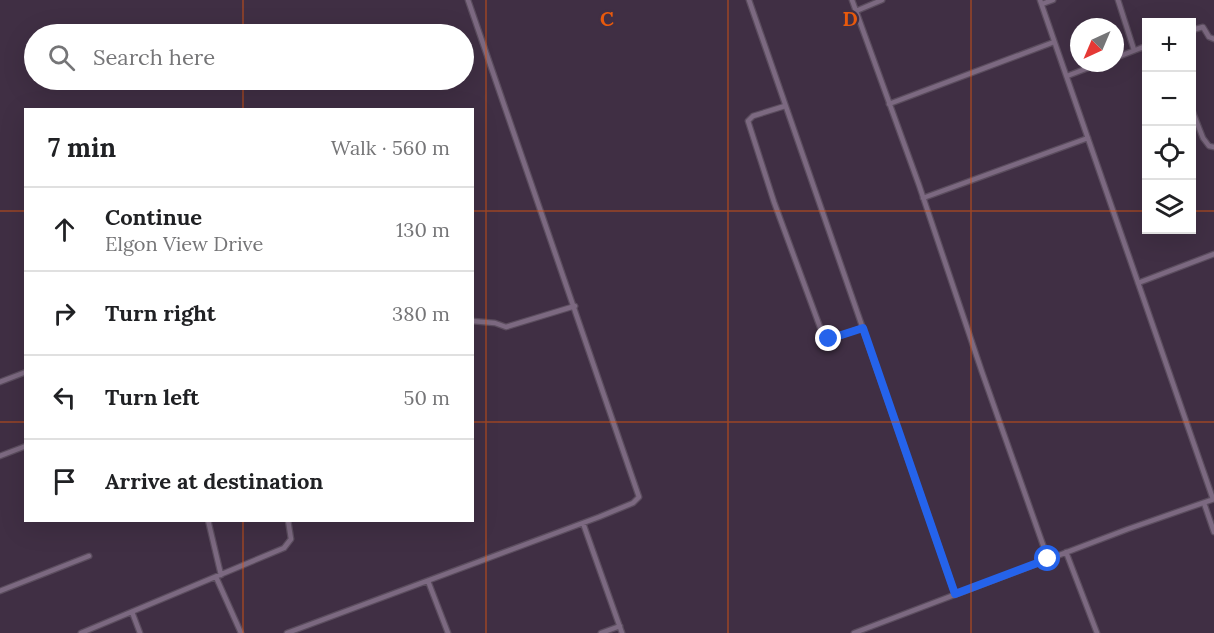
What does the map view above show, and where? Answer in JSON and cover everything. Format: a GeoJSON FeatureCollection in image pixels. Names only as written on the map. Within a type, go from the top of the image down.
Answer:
{"type":"FeatureCollection","features":[{"type":"Feature","properties":{"kind":"street"},"geometry":{"type":"LineString","coordinates":[[287,633],[583,523],[633,503],[639,497],[468,0]]}},
{"type":"Feature","properties":{"kind":"street"},"geometry":{"type":"LineString","coordinates":[[749,0],[955,594]]}},
{"type":"Feature","properties":{"kind":"street"},"geometry":{"type":"LineString","coordinates":[[852,0],[1048,559]]}},
{"type":"Feature","properties":{"kind":"street"},"geometry":{"type":"LineString","coordinates":[[856,11],[882,0]]}},
{"type":"Feature","properties":{"kind":"street"},"geometry":{"type":"LineString","coordinates":[[854,633],[1066,552],[1214,499],[1041,2],[1053,0]]}},
{"type":"Feature","properties":{"kind":"street"},"geometry":{"type":"LineString","coordinates":[[1118,0],[1134,50]]}},
{"type":"Feature","properties":{"kind":"street"},"geometry":{"type":"LineString","coordinates":[[1196,29],[1203,27],[1209,37],[1214,39]]}},
{"type":"Feature","properties":{"kind":"street"},"geometry":{"type":"LineString","coordinates":[[889,104],[1054,42]]}},
{"type":"Feature","properties":{"kind":"street"},"geometry":{"type":"LineString","coordinates":[[1124,54],[1142,47]]}},
{"type":"Feature","properties":{"kind":"street"},"geometry":{"type":"LineString","coordinates":[[1066,76],[1077,72]]}},
{"type":"Feature","properties":{"kind":"street"},"geometry":{"type":"LineString","coordinates":[[785,106],[753,116],[748,121],[774,202],[823,336],[829,339],[863,328]]}},
{"type":"Feature","properties":{"kind":"street"},"geometry":{"type":"LineString","coordinates":[[1196,122],[1203,138],[1209,146],[1214,147]]}},
{"type":"Feature","properties":{"kind":"street"},"geometry":{"type":"LineString","coordinates":[[923,198],[1089,138]]}},
{"type":"Feature","properties":{"kind":"street"},"geometry":{"type":"LineString","coordinates":[[1138,283],[1214,254]]}},
{"type":"Feature","properties":{"kind":"street"},"geometry":{"type":"LineString","coordinates":[[474,321],[495,323],[506,327],[575,306]]}},
{"type":"Feature","properties":{"kind":"street"},"geometry":{"type":"LineString","coordinates":[[0,382],[24,373]]}},
{"type":"Feature","properties":{"kind":"street"},"geometry":{"type":"LineString","coordinates":[[0,456],[24,447]]}},
{"type":"Feature","properties":{"kind":"street"},"geometry":{"type":"LineString","coordinates":[[1203,502],[1214,532]]}},
{"type":"Feature","properties":{"kind":"street"},"geometry":{"type":"LineString","coordinates":[[208,522],[218,576],[241,633]]}},
{"type":"Feature","properties":{"kind":"street"},"geometry":{"type":"LineString","coordinates":[[81,633],[287,546],[291,539],[288,522]]}},
{"type":"Feature","properties":{"kind":"street"},"geometry":{"type":"LineString","coordinates":[[583,523],[622,633]]}},
{"type":"Feature","properties":{"kind":"street"},"geometry":{"type":"LineString","coordinates":[[1066,552],[1097,633]]}},
{"type":"Feature","properties":{"kind":"street"},"geometry":{"type":"LineString","coordinates":[[0,591],[89,556]]}},
{"type":"Feature","properties":{"kind":"street"},"geometry":{"type":"LineString","coordinates":[[428,581],[448,633]]}},
{"type":"Feature","properties":{"kind":"street"},"geometry":{"type":"LineString","coordinates":[[132,612],[140,633]]}},
{"type":"Feature","properties":{"kind":"street"},"geometry":{"type":"LineString","coordinates":[[601,633],[620,626]]}},
{"type":"Feature","properties":{"kind":"route"},"geometry":{"type":"LineString","coordinates":[[829,339],[863,328],[955,594],[1048,559]]}}]}
